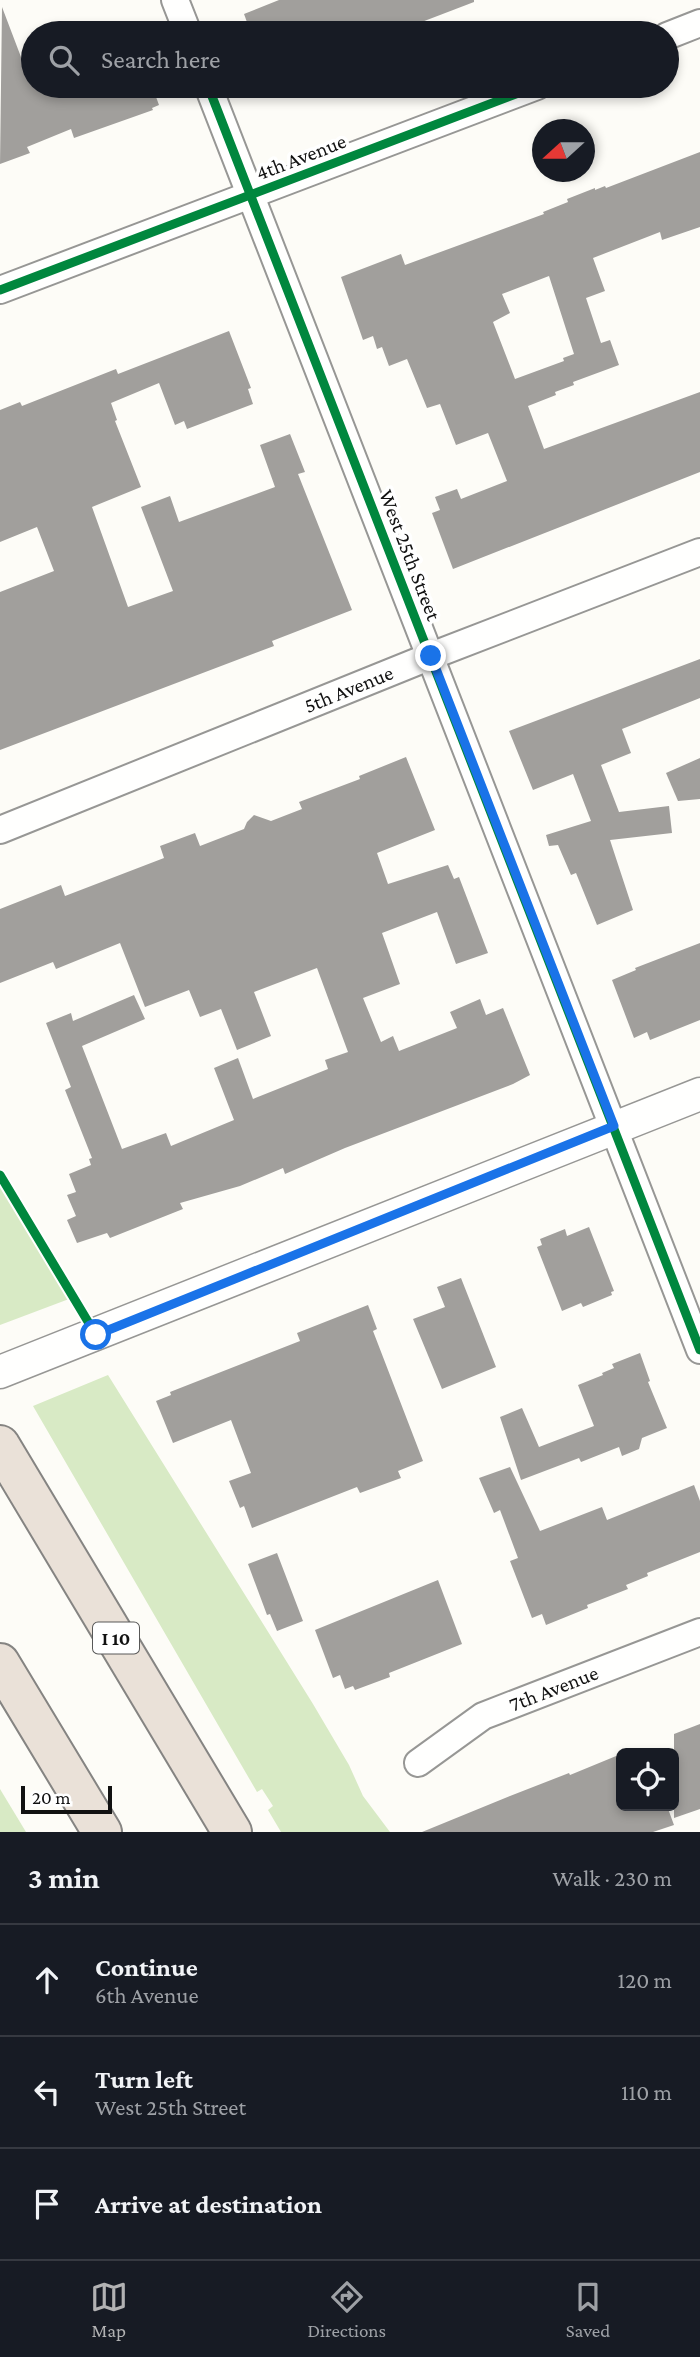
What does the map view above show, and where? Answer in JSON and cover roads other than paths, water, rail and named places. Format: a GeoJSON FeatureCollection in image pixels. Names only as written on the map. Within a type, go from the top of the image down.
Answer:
{"type":"FeatureCollection","features":[{"type":"Feature","properties":{"kind":"highway","name":"I 10"},"geometry":{"type":"LineString","coordinates":[[0,1445],[232,1832]]}},
{"type":"Feature","properties":{"kind":"highway"},"geometry":{"type":"LineString","coordinates":[[0,1663],[102,1832]]}},
{"type":"Feature","properties":{"kind":"street"},"geometry":{"type":"LineString","coordinates":[[175,0],[183,21]]}},
{"type":"Feature","properties":{"kind":"street"},"geometry":{"type":"LineString","coordinates":[[679,31],[700,23]]}},
{"type":"Feature","properties":{"kind":"street","name":"West 25th Street"},"geometry":{"type":"LineString","coordinates":[[213,98],[700,1350]]}},
{"type":"Feature","properties":{"kind":"street","name":"4th Avenue"},"geometry":{"type":"LineString","coordinates":[[0,290],[505,98]]}},
{"type":"Feature","properties":{"kind":"street","name":"5th Avenue"},"geometry":{"type":"LineString","coordinates":[[0,830],[431,656],[700,552]]}},
{"type":"Feature","properties":{"kind":"street"},"geometry":{"type":"LineString","coordinates":[[0,1372],[700,1094]]}},
{"type":"Feature","properties":{"kind":"street","name":"7th Avenue"},"geometry":{"type":"LineString","coordinates":[[418,1763],[483,1716],[700,1632]]}}]}
